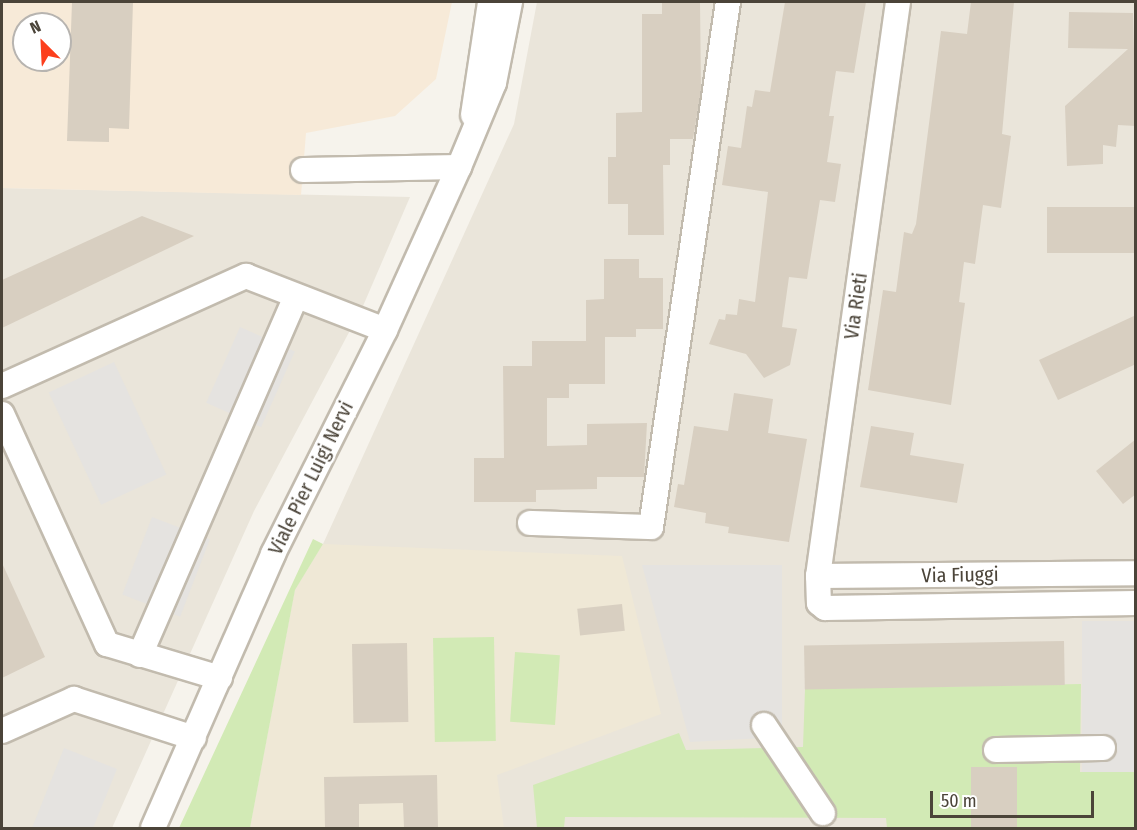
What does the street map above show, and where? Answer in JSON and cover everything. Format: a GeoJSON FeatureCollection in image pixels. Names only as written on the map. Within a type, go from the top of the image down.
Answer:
{"type":"FeatureCollection","features":[{"type":"Feature","properties":{"kind":"street","name":"Viale Pier Luigi Nervi"},"geometry":{"type":"LineString","coordinates":[[472,129],[476,78],[490,2]]}},
{"type":"Feature","properties":{"kind":"street","name":"Viale Pier Luigi Nervi"},"geometry":{"type":"LineString","coordinates":[[153,828],[273,554],[385,330],[459,167],[472,129],[494,83],[510,2]]}},
{"type":"Feature","properties":{"kind":"street"},"geometry":{"type":"LineString","coordinates":[[530,523],[651,527],[728,2]]}},
{"type":"Feature","properties":{"kind":"street","name":"Via Rieti"},"geometry":{"type":"LineString","coordinates":[[825,608],[816,591],[898,2]]}},
{"type":"Feature","properties":{"kind":"street"},"geometry":{"type":"LineString","coordinates":[[303,170],[459,167]]}},
{"type":"Feature","properties":{"kind":"street"},"geometry":{"type":"LineString","coordinates":[[2,386],[246,276],[385,330]]}},
{"type":"Feature","properties":{"kind":"street"},"geometry":{"type":"LineString","coordinates":[[140,655],[296,296]]}},
{"type":"Feature","properties":{"kind":"street"},"geometry":{"type":"LineString","coordinates":[[2,414],[107,644],[220,678]]}},
{"type":"Feature","properties":{"kind":"street"},"geometry":{"type":"LineString","coordinates":[[1102,573],[1103,603]]}},
{"type":"Feature","properties":{"kind":"street","name":"Via Fiuggi"},"geometry":{"type":"LineString","coordinates":[[818,576],[1136,573]]}},
{"type":"Feature","properties":{"kind":"street","name":"Via Fiuggi"},"geometry":{"type":"LineString","coordinates":[[825,608],[1136,603]]}},
{"type":"Feature","properties":{"kind":"street"},"geometry":{"type":"LineString","coordinates":[[2,731],[74,699],[194,738]]}},
{"type":"Feature","properties":{"kind":"street"},"geometry":{"type":"LineString","coordinates":[[764,725],[823,813]]}},
{"type":"Feature","properties":{"kind":"street"},"geometry":{"type":"LineString","coordinates":[[996,750],[1103,747]]}},
{"type":"Feature","properties":{"kind":"shaded area"},"geometry":{"type":"Polygon","coordinates":[[[2,2],[452,2],[436,79],[395,116],[306,133],[301,195],[2,188],[2,2]]]}},
{"type":"Feature","properties":{"kind":"shaded area"},"geometry":{"type":"Polygon","coordinates":[[[537,2],[1135,2],[1135,828],[250,828],[295,590],[323,544],[514,124],[537,2]]]}},
{"type":"Feature","properties":{"kind":"shaded area"},"geometry":{"type":"Polygon","coordinates":[[[2,188],[410,197],[363,306],[254,511],[112,828],[2,828],[2,188]]]}},
{"type":"Feature","properties":{"kind":"shaded area"},"geometry":{"type":"Polygon","coordinates":[[[240,327],[295,351],[261,427],[206,403],[240,327]]]}},
{"type":"Feature","properties":{"kind":"shaded area"},"geometry":{"type":"Polygon","coordinates":[[[114,362],[166,474],[101,505],[49,392],[114,362]]]}},
{"type":"Feature","properties":{"kind":"shaded area"},"geometry":{"type":"Polygon","coordinates":[[[152,517],[210,539],[180,617],[122,594],[152,517]]]}},
{"type":"Feature","properties":{"kind":"shaded area"},"geometry":{"type":"Polygon","coordinates":[[[323,544],[622,556],[661,714],[497,775],[504,828],[250,828],[295,590],[323,544]]]}},
{"type":"Feature","properties":{"kind":"shaded area"},"geometry":{"type":"Polygon","coordinates":[[[642,565],[782,565],[782,737],[690,742],[642,565]]]}},
{"type":"Feature","properties":{"kind":"shaded area"},"geometry":{"type":"Polygon","coordinates":[[[1082,621],[1135,621],[1135,772],[1082,772],[1082,621]]]}},
{"type":"Feature","properties":{"kind":"shaded area"},"geometry":{"type":"Polygon","coordinates":[[[64,748],[117,769],[93,828],[32,828],[64,748]]]}},
{"type":"Feature","properties":{"kind":"green space"},"geometry":{"type":"Polygon","coordinates":[[[313,539],[323,544],[295,590],[250,828],[179,828],[313,539]]]}},
{"type":"Feature","properties":{"kind":"green space"},"geometry":{"type":"Polygon","coordinates":[[[494,637],[496,741],[435,742],[433,638],[494,637]]]}},
{"type":"Feature","properties":{"kind":"green space"},"geometry":{"type":"Polygon","coordinates":[[[515,652],[560,655],[555,725],[510,722],[515,652]]]}},
{"type":"Feature","properties":{"kind":"green space"},"geometry":{"type":"Polygon","coordinates":[[[1081,684],[1080,772],[1135,772],[1135,828],[1017,828],[1016,767],[971,768],[971,828],[887,828],[886,818],[565,817],[564,828],[537,828],[533,785],[679,733],[686,750],[803,747],[805,689],[1081,684]]]}},
{"type":"Feature","properties":{"kind":"building"},"geometry":{"type":"Polygon","coordinates":[[[72,2],[133,2],[129,129],[109,128],[109,142],[67,141],[69,72],[72,72],[72,2]]]}},
{"type":"Feature","properties":{"kind":"building"},"geometry":{"type":"Polygon","coordinates":[[[662,2],[700,2],[701,91],[693,139],[670,139],[670,165],[663,165],[664,235],[628,235],[628,204],[608,204],[608,157],[616,157],[616,113],[642,112],[642,14],[662,14],[662,2]]]}},
{"type":"Feature","properties":{"kind":"building"},"geometry":{"type":"Polygon","coordinates":[[[785,2],[866,2],[854,73],[836,71],[829,116],[834,116],[827,162],[841,164],[835,202],[820,200],[807,279],[789,277],[782,327],[797,329],[790,365],[764,378],[746,354],[709,344],[719,319],[725,320],[726,314],[737,315],[739,299],[755,302],[768,192],[722,185],[728,146],[741,148],[747,106],[752,107],[755,90],[770,92],[785,2]]]}},
{"type":"Feature","properties":{"kind":"building"},"geometry":{"type":"Polygon","coordinates":[[[971,2],[1014,2],[1002,134],[1011,136],[1001,208],[983,205],[975,264],[964,262],[959,302],[965,303],[951,405],[868,390],[883,290],[896,292],[904,232],[912,234],[916,224],[941,31],[967,34],[971,2]]]}},
{"type":"Feature","properties":{"kind":"building"},"geometry":{"type":"Polygon","coordinates":[[[1069,12],[1133,13],[1136,126],[1118,125],[1116,147],[1103,145],[1103,164],[1067,166],[1065,106],[1128,49],[1068,48],[1069,12]]]}},
{"type":"Feature","properties":{"kind":"building"},"geometry":{"type":"Polygon","coordinates":[[[1047,207],[1136,207],[1136,253],[1047,253],[1047,207]]]}},
{"type":"Feature","properties":{"kind":"building"},"geometry":{"type":"Polygon","coordinates":[[[142,216],[194,236],[2,328],[2,280],[142,216]]]}},
{"type":"Feature","properties":{"kind":"building"},"geometry":{"type":"Polygon","coordinates":[[[604,259],[639,259],[639,278],[663,278],[663,329],[636,329],[636,337],[605,337],[605,384],[569,384],[569,398],[547,398],[547,446],[587,445],[587,424],[647,423],[644,477],[597,477],[597,489],[536,490],[536,502],[474,502],[474,458],[504,458],[503,366],[532,366],[532,341],[586,341],[586,300],[604,299],[604,259]]]}},
{"type":"Feature","properties":{"kind":"building"},"geometry":{"type":"Polygon","coordinates":[[[1136,315],[1136,364],[1058,400],[1039,360],[1136,315]]]}},
{"type":"Feature","properties":{"kind":"building"},"geometry":{"type":"Polygon","coordinates":[[[734,393],[773,399],[768,433],[807,439],[789,542],[728,533],[729,527],[705,523],[706,513],[674,507],[678,484],[684,485],[694,426],[728,431],[734,393]]]}},
{"type":"Feature","properties":{"kind":"building"},"geometry":{"type":"Polygon","coordinates":[[[871,426],[914,433],[910,455],[964,464],[957,503],[860,487],[871,426]]]}},
{"type":"Feature","properties":{"kind":"building"},"geometry":{"type":"Polygon","coordinates":[[[1136,439],[1136,494],[1123,504],[1096,471],[1136,439]]]}},
{"type":"Feature","properties":{"kind":"building"},"geometry":{"type":"Polygon","coordinates":[[[2,563],[45,657],[2,678],[2,563]]]}},
{"type":"Feature","properties":{"kind":"building"},"geometry":{"type":"Polygon","coordinates":[[[622,604],[625,631],[580,636],[577,609],[622,604]]]}},
{"type":"Feature","properties":{"kind":"building"},"geometry":{"type":"Polygon","coordinates":[[[1064,641],[1065,685],[805,690],[804,646],[1064,641]]]}},
{"type":"Feature","properties":{"kind":"building"},"geometry":{"type":"Polygon","coordinates":[[[407,643],[408,722],[353,723],[352,644],[407,643]]]}},
{"type":"Feature","properties":{"kind":"building"},"geometry":{"type":"Polygon","coordinates":[[[971,767],[1017,767],[1017,828],[971,828],[971,767]]]}},
{"type":"Feature","properties":{"kind":"building"},"geometry":{"type":"Polygon","coordinates":[[[437,775],[438,828],[404,828],[403,803],[359,804],[359,828],[325,828],[324,777],[437,775]]]}}]}
